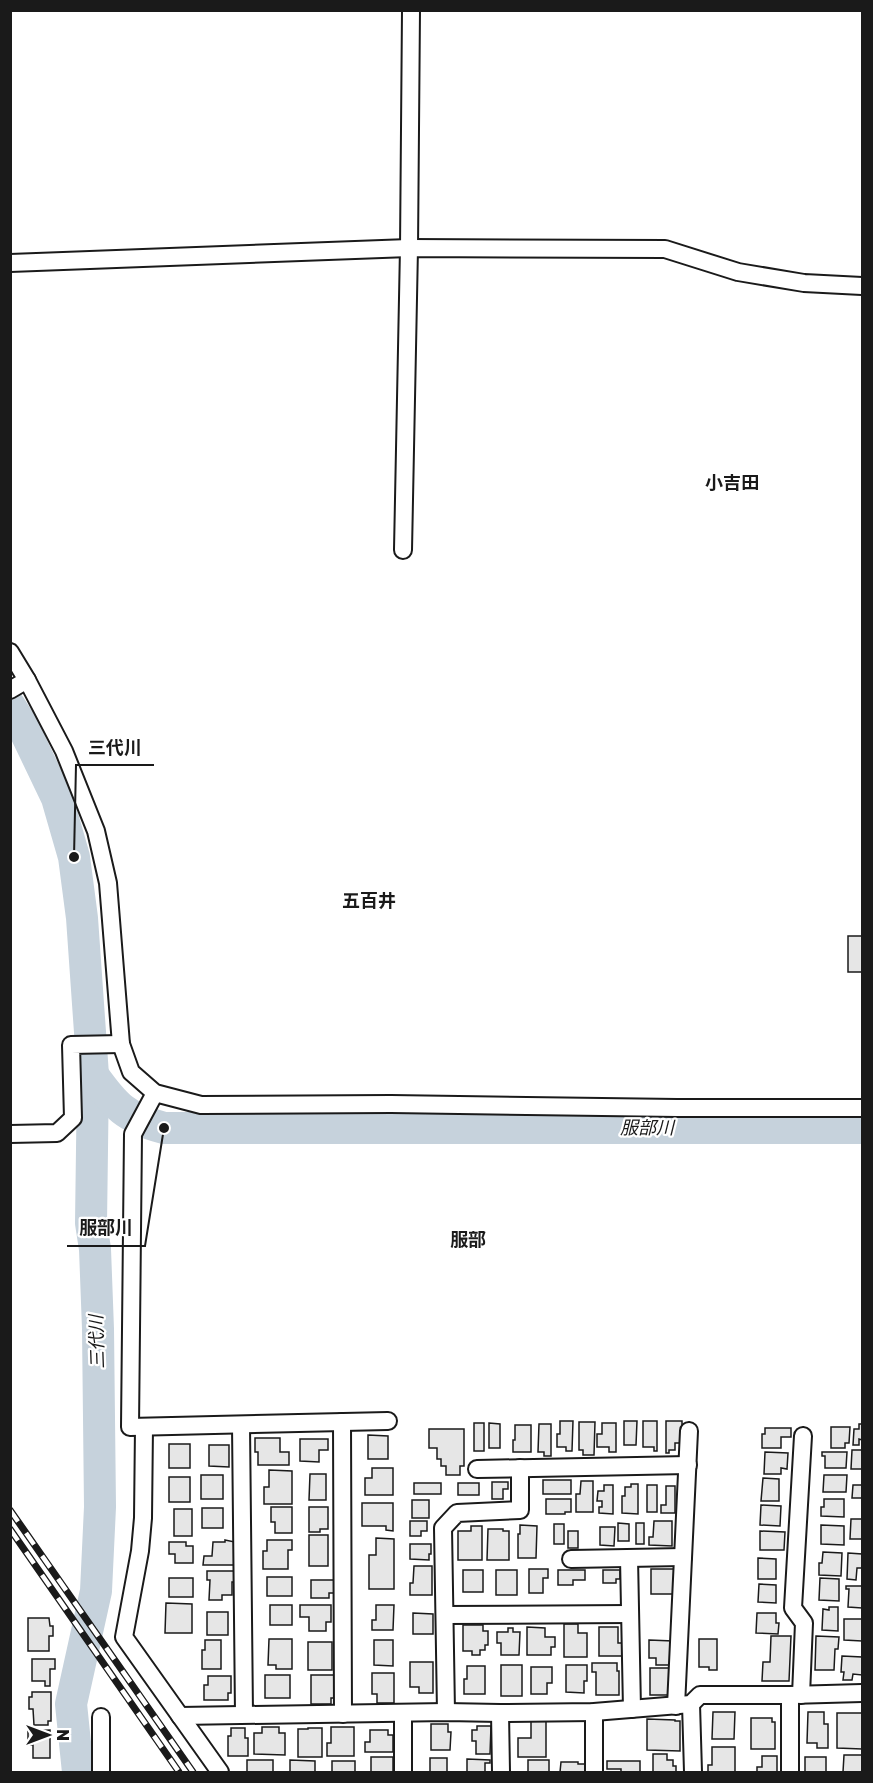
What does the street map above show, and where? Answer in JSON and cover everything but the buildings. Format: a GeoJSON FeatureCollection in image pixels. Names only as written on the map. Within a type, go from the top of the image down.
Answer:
{"type":"FeatureCollection","features":[{"type":"Feature","properties":{"kind":"street"},"geometry":{"type":"LineString","coordinates":[[403,550],[410,248],[411,10]]}},
{"type":"Feature","properties":{"kind":"street"},"geometry":{"type":"LineString","coordinates":[[10,263],[410,248],[665,249],[738,272],[804,283],[862,286]]}},
{"type":"Feature","properties":{"kind":"street"},"geometry":{"type":"LineString","coordinates":[[10,652],[21,684],[64,751],[96,831],[108,883],[118,1044],[131,1072],[153,1098],[201,1105],[391,1104],[862,1108]]}},
{"type":"Feature","properties":{"kind":"street"},"geometry":{"type":"LineString","coordinates":[[10,1134],[57,1133],[73,1118],[71,1045],[118,1044]]}},
{"type":"Feature","properties":{"kind":"street"},"geometry":{"type":"LineString","coordinates":[[153,1098],[133,1134],[130,1427],[388,1421]]}},
{"type":"Feature","properties":{"kind":"street"},"geometry":{"type":"LineString","coordinates":[[342,1422],[344,1714]]}},
{"type":"Feature","properties":{"kind":"street"},"geometry":{"type":"LineString","coordinates":[[241,1425],[244,1714]]}},
{"type":"Feature","properties":{"kind":"street"},"geometry":{"type":"LineString","coordinates":[[144,1426],[143,1518],[140,1551],[124,1637],[220,1773]]}},
{"type":"Feature","properties":{"kind":"street"},"geometry":{"type":"LineString","coordinates":[[689,1431],[683,1557],[684,1705],[693,1773]]}},
{"type":"Feature","properties":{"kind":"street"},"geometry":{"type":"LineString","coordinates":[[790,1773],[795,1695],[804,1623],[793,1608],[803,1436]]}},
{"type":"Feature","properties":{"kind":"street"},"geometry":{"type":"LineString","coordinates":[[477,1469],[688,1465]]}},
{"type":"Feature","properties":{"kind":"street"},"geometry":{"type":"LineString","coordinates":[[446,1712],[443,1528],[457,1512],[520,1510],[520,1468]]}},
{"type":"Feature","properties":{"kind":"street"},"geometry":{"type":"LineString","coordinates":[[571,1559],[683,1557]]}},
{"type":"Feature","properties":{"kind":"street"},"geometry":{"type":"LineString","coordinates":[[629,1558],[632,1709]]}},
{"type":"Feature","properties":{"kind":"street"},"geometry":{"type":"LineString","coordinates":[[445,1615],[630,1614]]}},
{"type":"Feature","properties":{"kind":"street"},"geometry":{"type":"LineString","coordinates":[[180,1716],[594,1712],[684,1705],[700,1695],[862,1694]]}},
{"type":"Feature","properties":{"kind":"street"},"geometry":{"type":"LineString","coordinates":[[594,1712],[594,1773]]}},
{"type":"Feature","properties":{"kind":"street"},"geometry":{"type":"LineString","coordinates":[[500,1713],[501,1773]]}},
{"type":"Feature","properties":{"kind":"street"},"geometry":{"type":"LineString","coordinates":[[403,1714],[403,1773]]}},
{"type":"Feature","properties":{"kind":"street"},"geometry":{"type":"LineString","coordinates":[[100,1717],[101,1773]]}},
{"type":"Feature","properties":{"kind":"waterway","name":"三代川"},"geometry":{"type":"LineString","coordinates":[[10,706],[22,725],[57,798],[74,857],[82,918],[93,1075],[91,1223],[95,1249],[98,1329],[100,1507],[96,1591],[71,1704],[78,1772]]}},
{"type":"Feature","properties":{"kind":"waterway","name":"服部川"},"geometry":{"type":"LineString","coordinates":[[93,1075],[122,1109],[140,1120],[164,1128],[862,1128]]}},
{"type":"Feature","properties":{"kind":"railway"},"geometry":{"type":"LineString","coordinates":[[10,1510],[193,1772]]}},
{"type":"Feature","properties":{"kind":"railway"},"geometry":{"type":"LineString","coordinates":[[10,1529],[179,1772]]}},
{"type":"Feature","properties":{"kind":"place","name":"三代川"},"geometry":{"type":"Point","coordinates":[74,857]}},
{"type":"Feature","properties":{"kind":"place","name":"服部川"},"geometry":{"type":"Point","coordinates":[164,1128]}},
{"type":"Feature","properties":{"kind":"district","name":"小吉田"},"geometry":{"type":"Point","coordinates":[732,483]}},
{"type":"Feature","properties":{"kind":"district","name":"五百井"},"geometry":{"type":"Point","coordinates":[369,901]}},
{"type":"Feature","properties":{"kind":"district","name":"服部"},"geometry":{"type":"Point","coordinates":[468,1240]}}]}
